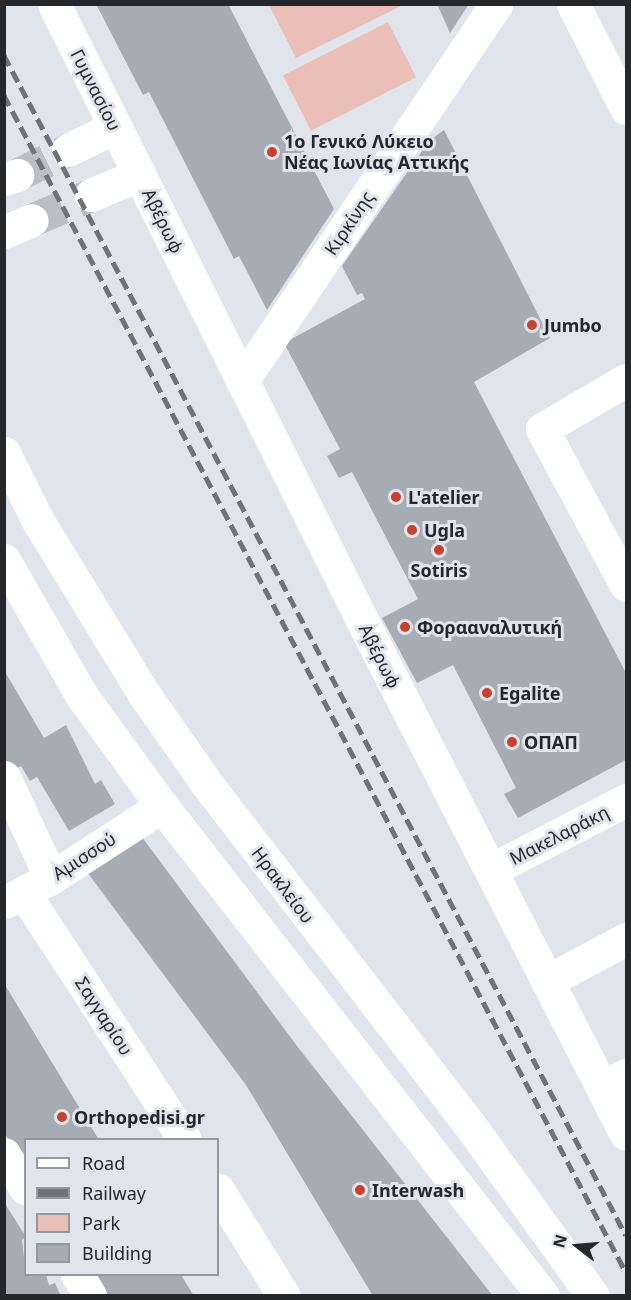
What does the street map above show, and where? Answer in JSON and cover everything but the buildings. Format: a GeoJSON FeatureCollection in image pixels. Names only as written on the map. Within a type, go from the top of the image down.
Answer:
{"type":"FeatureCollection","features":[{"type":"Feature","properties":{"kind":"street","name":"Γυμνασίου"},"geometry":{"type":"LineString","coordinates":[[54,4],[140,174]]}},
{"type":"Feature","properties":{"kind":"street","name":"Κιρκίνης"},"geometry":{"type":"LineString","coordinates":[[242,381],[496,4]]}},
{"type":"Feature","properties":{"kind":"street"},"geometry":{"type":"LineString","coordinates":[[573,4],[627,108]]}},
{"type":"Feature","properties":{"kind":"street"},"geometry":{"type":"LineString","coordinates":[[68,150],[115,127]]}},
{"type":"Feature","properties":{"kind":"street"},"geometry":{"type":"LineString","coordinates":[[91,195],[140,174]]}},
{"type":"Feature","properties":{"kind":"street","name":"Αβέρωφ"},"geometry":{"type":"LineString","coordinates":[[140,174],[242,381],[547,981],[614,1081],[627,1134]]}},
{"type":"Feature","properties":{"kind":"street"},"geometry":{"type":"LineString","coordinates":[[627,380],[542,429],[627,585]]}},
{"type":"Feature","properties":{"kind":"street","name":"Ηρακλείου"},"geometry":{"type":"LineString","coordinates":[[4,453],[38,521],[144,694],[281,882],[474,1131],[593,1296]]}},
{"type":"Feature","properties":{"kind":"street"},"geometry":{"type":"LineString","coordinates":[[4,560],[82,696],[162,806],[543,1296]]}},
{"type":"Feature","properties":{"kind":"street","name":"Σαγγαρίου"},"geometry":{"type":"LineString","coordinates":[[4,777],[26,891],[184,1138]]}},
{"type":"Feature","properties":{"kind":"street","name":"Μακελαράκη"},"geometry":{"type":"LineString","coordinates":[[491,870],[627,800]]}},
{"type":"Feature","properties":{"kind":"street","name":"Αμισσού"},"geometry":{"type":"LineString","coordinates":[[26,891],[162,806]]}},
{"type":"Feature","properties":{"kind":"street"},"geometry":{"type":"LineString","coordinates":[[547,981],[627,939]]}},
{"type":"Feature","properties":{"kind":"street"},"geometry":{"type":"LineString","coordinates":[[4,1154],[24,1186]]}},
{"type":"Feature","properties":{"kind":"street"},"geometry":{"type":"LineString","coordinates":[[219,1192],[284,1296]]}},
{"type":"Feature","properties":{"kind":"street"},"geometry":{"type":"LineString","coordinates":[[78,1276],[90,1296]]}},
{"type":"Feature","properties":{"kind":"green space"},"geometry":{"type":"Polygon","coordinates":[[[269,5],[403,5],[296,58],[269,5]]]}},
{"type":"Feature","properties":{"kind":"green space"},"geometry":{"type":"Polygon","coordinates":[[[388,22],[416,77],[311,131],[283,76],[388,22]]]}},
{"type":"Feature","properties":{"kind":"tunnel"},"geometry":{"type":"LineString","coordinates":[[17,175],[68,150]]}},
{"type":"Feature","properties":{"kind":"tunnel"},"geometry":{"type":"LineString","coordinates":[[32,220],[91,195]]}},
{"type":"Feature","properties":{"kind":"railway"},"geometry":{"type":"LineString","coordinates":[[4,55],[626,1235]]}},
{"type":"Feature","properties":{"kind":"railway"},"geometry":{"type":"LineString","coordinates":[[4,95],[626,1272]]}},
{"type":"Feature","properties":{"kind":"place","name":"1ο Γενικό Λύκειο Νέας Ιωνίας Αττικής"},"geometry":{"type":"Point","coordinates":[272,152]}},
{"type":"Feature","properties":{"kind":"place","name":"Jumbo"},"geometry":{"type":"Point","coordinates":[532,325]}},
{"type":"Feature","properties":{"kind":"place","name":"L'atelier"},"geometry":{"type":"Point","coordinates":[396,497]}},
{"type":"Feature","properties":{"kind":"place","name":"Ugla"},"geometry":{"type":"Point","coordinates":[412,530]}},
{"type":"Feature","properties":{"kind":"place","name":"Sotiris"},"geometry":{"type":"Point","coordinates":[439,550]}},
{"type":"Feature","properties":{"kind":"place","name":"Φορααναλυτική"},"geometry":{"type":"Point","coordinates":[405,627]}},
{"type":"Feature","properties":{"kind":"place","name":"Egalite"},"geometry":{"type":"Point","coordinates":[487,693]}},
{"type":"Feature","properties":{"kind":"place","name":"ΟΠΑΠ"},"geometry":{"type":"Point","coordinates":[512,742]}},
{"type":"Feature","properties":{"kind":"place","name":"Orthopedisi.gr"},"geometry":{"type":"Point","coordinates":[62,1117]}},
{"type":"Feature","properties":{"kind":"place","name":"Interwash"},"geometry":{"type":"Point","coordinates":[360,1190]}}]}
